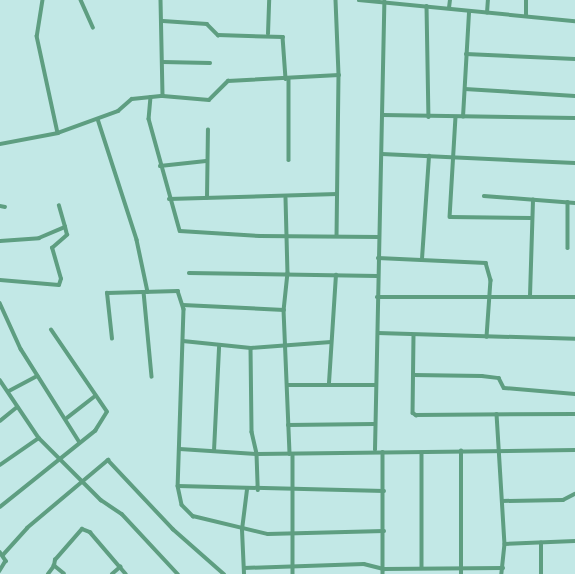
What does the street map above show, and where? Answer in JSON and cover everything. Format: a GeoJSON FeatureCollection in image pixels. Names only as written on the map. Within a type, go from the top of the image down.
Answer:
{"type":"FeatureCollection","features":[{"type":"Feature","properties":{"kind":"street"},"geometry":{"type":"LineString","coordinates":[[43,0],[37,36],[58,133]]}},
{"type":"Feature","properties":{"kind":"street"},"geometry":{"type":"LineString","coordinates":[[81,0],[94,27]]}},
{"type":"Feature","properties":{"kind":"street"},"geometry":{"type":"LineString","coordinates":[[161,0],[164,21],[163,96]]}},
{"type":"Feature","properties":{"kind":"street"},"geometry":{"type":"LineString","coordinates":[[268,34],[270,0]]}},
{"type":"Feature","properties":{"kind":"street"},"geometry":{"type":"LineString","coordinates":[[336,0],[339,75],[337,236]]}},
{"type":"Feature","properties":{"kind":"street"},"geometry":{"type":"LineString","coordinates":[[359,0],[412,2],[427,6],[469,12],[575,21]]}},
{"type":"Feature","properties":{"kind":"street"},"geometry":{"type":"LineString","coordinates":[[449,8],[450,0]]}},
{"type":"Feature","properties":{"kind":"street"},"geometry":{"type":"LineString","coordinates":[[487,13],[488,0]]}},
{"type":"Feature","properties":{"kind":"street"},"geometry":{"type":"LineString","coordinates":[[526,0],[526,16]]}},
{"type":"Feature","properties":{"kind":"street"},"geometry":{"type":"LineString","coordinates":[[375,450],[375,385],[378,333],[377,276],[384,115],[384,2]]}},
{"type":"Feature","properties":{"kind":"street"},"geometry":{"type":"LineString","coordinates":[[427,6],[429,117]]}},
{"type":"Feature","properties":{"kind":"street"},"geometry":{"type":"LineString","coordinates":[[463,117],[469,12]]}},
{"type":"Feature","properties":{"kind":"street"},"geometry":{"type":"LineString","coordinates":[[164,21],[207,24],[218,35],[268,34],[285,39],[289,160]]}},
{"type":"Feature","properties":{"kind":"street"},"geometry":{"type":"LineString","coordinates":[[466,54],[575,60]]}},
{"type":"Feature","properties":{"kind":"street"},"geometry":{"type":"LineString","coordinates":[[163,62],[210,63]]}},
{"type":"Feature","properties":{"kind":"street"},"geometry":{"type":"LineString","coordinates":[[0,144],[58,133],[118,111],[132,99],[163,96],[209,100],[224,82],[339,75]]}},
{"type":"Feature","properties":{"kind":"street"},"geometry":{"type":"LineString","coordinates":[[465,89],[575,96]]}},
{"type":"Feature","properties":{"kind":"street"},"geometry":{"type":"LineString","coordinates":[[150,97],[149,120],[160,166],[178,228],[186,234],[379,237]]}},
{"type":"Feature","properties":{"kind":"street"},"geometry":{"type":"LineString","coordinates":[[384,115],[429,117],[575,118]]}},
{"type":"Feature","properties":{"kind":"street"},"geometry":{"type":"LineString","coordinates":[[456,117],[450,216],[531,218]]}},
{"type":"Feature","properties":{"kind":"street"},"geometry":{"type":"LineString","coordinates":[[98,119],[138,240],[146,292],[152,377]]}},
{"type":"Feature","properties":{"kind":"street"},"geometry":{"type":"LineString","coordinates":[[207,198],[206,161],[208,130]]}},
{"type":"Feature","properties":{"kind":"street"},"geometry":{"type":"LineString","coordinates":[[382,154],[575,163]]}},
{"type":"Feature","properties":{"kind":"street"},"geometry":{"type":"LineString","coordinates":[[422,259],[429,156]]}},
{"type":"Feature","properties":{"kind":"street"},"geometry":{"type":"LineString","coordinates":[[160,166],[206,161]]}},
{"type":"Feature","properties":{"kind":"street"},"geometry":{"type":"LineString","coordinates":[[169,199],[286,198],[300,193],[337,194]]}},
{"type":"Feature","properties":{"kind":"street"},"geometry":{"type":"LineString","coordinates":[[484,196],[575,203]]}},
{"type":"Feature","properties":{"kind":"street"},"geometry":{"type":"LineString","coordinates":[[286,198],[288,273],[284,310],[288,424],[291,454],[293,574]]}},
{"type":"Feature","properties":{"kind":"street"},"geometry":{"type":"LineString","coordinates":[[530,296],[531,218],[533,200]]}},
{"type":"Feature","properties":{"kind":"street"},"geometry":{"type":"LineString","coordinates":[[568,202],[568,248]]}},
{"type":"Feature","properties":{"kind":"street"},"geometry":{"type":"LineString","coordinates":[[0,206],[5,207]]}},
{"type":"Feature","properties":{"kind":"street"},"geometry":{"type":"LineString","coordinates":[[0,281],[59,285],[61,279],[52,248],[67,235],[60,206]]}},
{"type":"Feature","properties":{"kind":"street"},"geometry":{"type":"LineString","coordinates":[[0,241],[39,238],[65,227]]}},
{"type":"Feature","properties":{"kind":"street"},"geometry":{"type":"LineString","coordinates":[[378,258],[483,261],[490,271],[490,299],[487,337]]}},
{"type":"Feature","properties":{"kind":"street"},"geometry":{"type":"LineString","coordinates":[[189,273],[288,273],[377,276]]}},
{"type":"Feature","properties":{"kind":"street"},"geometry":{"type":"LineString","coordinates":[[328,383],[336,275]]}},
{"type":"Feature","properties":{"kind":"street"},"geometry":{"type":"LineString","coordinates":[[112,339],[107,293],[146,292],[175,289],[183,305],[178,486],[182,505],[193,516],[220,521],[242,530],[293,533],[384,531]]}},
{"type":"Feature","properties":{"kind":"street"},"geometry":{"type":"LineString","coordinates":[[377,297],[490,299],[530,296],[575,297]]}},
{"type":"Feature","properties":{"kind":"street"},"geometry":{"type":"LineString","coordinates":[[0,303],[38,376],[67,418],[79,441]]}},
{"type":"Feature","properties":{"kind":"street"},"geometry":{"type":"LineString","coordinates":[[183,305],[284,310]]}},
{"type":"Feature","properties":{"kind":"street"},"geometry":{"type":"LineString","coordinates":[[0,507],[61,459],[79,441],[95,431],[107,412],[94,397],[50,330]]}},
{"type":"Feature","properties":{"kind":"street"},"geometry":{"type":"LineString","coordinates":[[378,333],[575,339]]}},
{"type":"Feature","properties":{"kind":"street"},"geometry":{"type":"LineString","coordinates":[[414,335],[413,413],[416,415],[575,414]]}},
{"type":"Feature","properties":{"kind":"street"},"geometry":{"type":"LineString","coordinates":[[183,341],[219,347],[251,348],[282,348],[286,343]]}},
{"type":"Feature","properties":{"kind":"street"},"geometry":{"type":"LineString","coordinates":[[286,343],[330,342]]}},
{"type":"Feature","properties":{"kind":"street"},"geometry":{"type":"LineString","coordinates":[[214,451],[219,347]]}},
{"type":"Feature","properties":{"kind":"street"},"geometry":{"type":"LineString","coordinates":[[251,348],[252,432],[257,454],[258,490]]}},
{"type":"Feature","properties":{"kind":"street"},"geometry":{"type":"LineString","coordinates":[[414,374],[499,378],[504,388],[575,394]]}},
{"type":"Feature","properties":{"kind":"street"},"geometry":{"type":"LineString","coordinates":[[9,391],[38,376]]}},
{"type":"Feature","properties":{"kind":"street"},"geometry":{"type":"LineString","coordinates":[[0,380],[9,391],[17,407],[39,438],[101,500],[122,514],[178,574]]}},
{"type":"Feature","properties":{"kind":"street"},"geometry":{"type":"LineString","coordinates":[[287,385],[328,383],[375,385]]}},
{"type":"Feature","properties":{"kind":"street"},"geometry":{"type":"LineString","coordinates":[[67,418],[94,397]]}},
{"type":"Feature","properties":{"kind":"street"},"geometry":{"type":"LineString","coordinates":[[0,421],[17,407]]}},
{"type":"Feature","properties":{"kind":"street"},"geometry":{"type":"LineString","coordinates":[[497,414],[505,544],[502,574]]}},
{"type":"Feature","properties":{"kind":"street"},"geometry":{"type":"LineString","coordinates":[[288,424],[374,424]]}},
{"type":"Feature","properties":{"kind":"street"},"geometry":{"type":"LineString","coordinates":[[0,465],[39,438]]}},
{"type":"Feature","properties":{"kind":"street"},"geometry":{"type":"LineString","coordinates":[[180,449],[257,454],[375,450],[383,452],[422,453],[500,450],[575,450]]}},
{"type":"Feature","properties":{"kind":"street"},"geometry":{"type":"LineString","coordinates":[[461,574],[462,451]]}},
{"type":"Feature","properties":{"kind":"street"},"geometry":{"type":"LineString","coordinates":[[383,452],[383,574]]}},
{"type":"Feature","properties":{"kind":"street"},"geometry":{"type":"LineString","coordinates":[[422,453],[422,568]]}},
{"type":"Feature","properties":{"kind":"street"},"geometry":{"type":"LineString","coordinates":[[0,571],[6,561],[2,554],[27,528],[108,460],[173,529],[224,574]]}},
{"type":"Feature","properties":{"kind":"street"},"geometry":{"type":"LineString","coordinates":[[178,486],[247,490],[292,489],[384,491]]}},
{"type":"Feature","properties":{"kind":"street"},"geometry":{"type":"LineString","coordinates":[[244,574],[242,530],[247,490]]}},
{"type":"Feature","properties":{"kind":"street"},"geometry":{"type":"LineString","coordinates":[[502,501],[563,500],[575,494]]}},
{"type":"Feature","properties":{"kind":"street"},"geometry":{"type":"LineString","coordinates":[[48,574],[82,529],[90,532],[126,574]]}},
{"type":"Feature","properties":{"kind":"street"},"geometry":{"type":"LineString","coordinates":[[505,544],[575,541]]}},
{"type":"Feature","properties":{"kind":"street"},"geometry":{"type":"LineString","coordinates":[[541,543],[541,574]]}},
{"type":"Feature","properties":{"kind":"street"},"geometry":{"type":"LineString","coordinates":[[244,568],[294,568],[364,564],[384,569],[503,568]]}},
{"type":"Feature","properties":{"kind":"street"},"geometry":{"type":"LineString","coordinates":[[54,566],[64,574]]}},
{"type":"Feature","properties":{"kind":"street"},"geometry":{"type":"LineString","coordinates":[[112,574],[120,567]]}}]}
